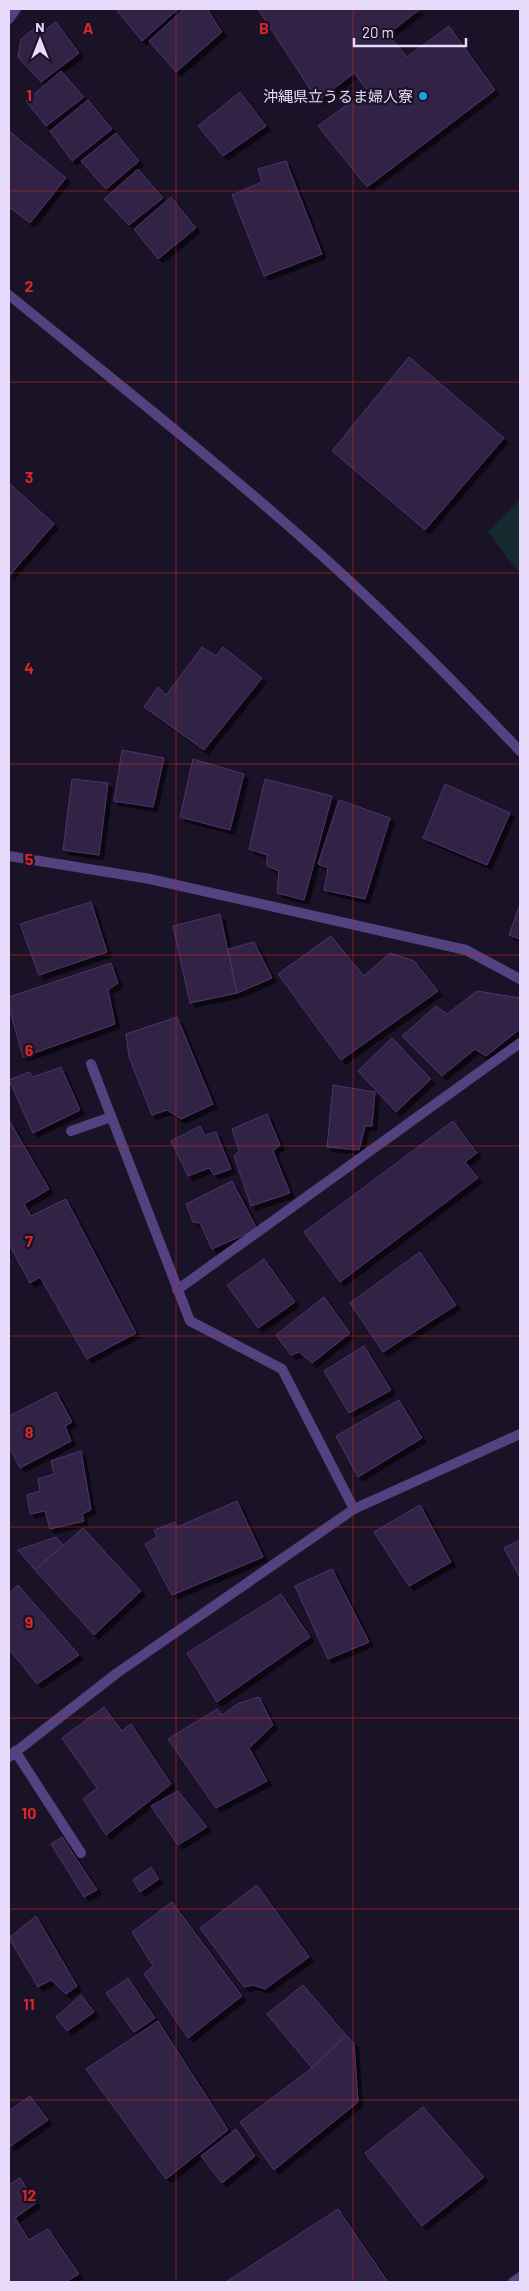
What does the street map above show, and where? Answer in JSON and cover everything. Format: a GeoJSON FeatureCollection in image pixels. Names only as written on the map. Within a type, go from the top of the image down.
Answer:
{"type":"FeatureCollection","features":[{"type":"Feature","properties":{"kind":"street"},"geometry":{"type":"LineString","coordinates":[[9,20],[16,9]]}},
{"type":"Feature","properties":{"kind":"street"},"geometry":{"type":"LineString","coordinates":[[9,295],[301,536],[452,680],[520,751]]}},
{"type":"Feature","properties":{"kind":"street"},"geometry":{"type":"LineString","coordinates":[[9,856],[150,879],[466,950],[520,979]]}},
{"type":"Feature","properties":{"kind":"street"},"geometry":{"type":"LineString","coordinates":[[177,1290],[520,1042]]}},
{"type":"Feature","properties":{"kind":"street"},"geometry":{"type":"LineString","coordinates":[[91,1064],[190,1321],[282,1369],[354,1509]]}},
{"type":"Feature","properties":{"kind":"street"},"geometry":{"type":"LineString","coordinates":[[71,1131],[111,1117]]}},
{"type":"Feature","properties":{"kind":"street"},"geometry":{"type":"LineString","coordinates":[[81,1854],[12,1754],[117,1673],[354,1509],[520,1434]]}},
{"type":"Feature","properties":{"kind":"street"},"geometry":{"type":"LineString","coordinates":[[513,2282],[520,2277]]}},
{"type":"Feature","properties":{"kind":"green space"},"geometry":{"type":"Polygon","coordinates":[[[520,499],[520,574],[488,532],[520,499]]]}},
{"type":"Feature","properties":{"kind":"building"},"geometry":{"type":"Polygon","coordinates":[[[116,9],[178,9],[142,41],[116,9]]]}},
{"type":"Feature","properties":{"kind":"building"},"geometry":{"type":"Polygon","coordinates":[[[184,9],[207,9],[222,32],[176,72],[149,41],[184,9]]]}},
{"type":"Feature","properties":{"kind":"building","name":"沖縄県立うるま婦人寮"},"geometry":{"type":"Polygon","coordinates":[[[258,9],[420,9],[388,34],[407,57],[449,26],[495,90],[367,187],[318,126],[367,90],[354,73],[318,101],[258,9]]]}},
{"type":"Feature","properties":{"kind":"building"},"geometry":{"type":"Polygon","coordinates":[[[56,22],[79,53],[41,82],[18,57],[21,39],[35,28],[44,31],[56,22]]]}},
{"type":"Feature","properties":{"kind":"building"},"geometry":{"type":"Polygon","coordinates":[[[61,71],[84,97],[46,126],[26,101],[61,71]]]}},
{"type":"Feature","properties":{"kind":"building"},"geometry":{"type":"Polygon","coordinates":[[[240,92],[266,126],[223,156],[198,126],[240,92]]]}},
{"type":"Feature","properties":{"kind":"building"},"geometry":{"type":"Polygon","coordinates":[[[88,100],[112,129],[72,161],[50,131],[88,100]]]}},
{"type":"Feature","properties":{"kind":"building"},"geometry":{"type":"Polygon","coordinates":[[[9,131],[66,178],[30,223],[9,207],[9,131]]]}},
{"type":"Feature","properties":{"kind":"building"},"geometry":{"type":"Polygon","coordinates":[[[116,133],[139,161],[106,189],[81,161],[116,133]]]}},
{"type":"Feature","properties":{"kind":"building"},"geometry":{"type":"Polygon","coordinates":[[[286,161],[322,254],[264,276],[232,195],[262,182],[258,169],[286,161]]]}},
{"type":"Feature","properties":{"kind":"building"},"geometry":{"type":"Polygon","coordinates":[[[138,169],[163,198],[129,225],[104,199],[138,169]]]}},
{"type":"Feature","properties":{"kind":"building"},"geometry":{"type":"Polygon","coordinates":[[[171,197],[196,228],[158,259],[134,229],[171,197]]]}},
{"type":"Feature","properties":{"kind":"building"},"geometry":{"type":"Polygon","coordinates":[[[409,357],[504,438],[425,530],[332,451],[409,357]]]}},
{"type":"Feature","properties":{"kind":"building"},"geometry":{"type":"Polygon","coordinates":[[[9,483],[54,524],[9,576],[9,483]]]}},
{"type":"Feature","properties":{"kind":"building"},"geometry":{"type":"Polygon","coordinates":[[[202,647],[216,656],[223,647],[262,678],[204,750],[144,707],[158,687],[166,695],[202,647]]]}},
{"type":"Feature","properties":{"kind":"building"},"geometry":{"type":"Polygon","coordinates":[[[122,750],[164,758],[153,807],[114,801],[122,750]]]}},
{"type":"Feature","properties":{"kind":"building"},"geometry":{"type":"Polygon","coordinates":[[[193,759],[244,774],[230,830],[180,817],[193,759]]]}},
{"type":"Feature","properties":{"kind":"building"},"geometry":{"type":"Polygon","coordinates":[[[72,779],[108,783],[99,855],[63,850],[72,779]]]}},
{"type":"Feature","properties":{"kind":"building"},"geometry":{"type":"Polygon","coordinates":[[[265,779],[332,796],[304,900],[277,893],[279,871],[267,866],[267,855],[249,849],[265,779]]]}},
{"type":"Feature","properties":{"kind":"building"},"geometry":{"type":"Polygon","coordinates":[[[445,784],[510,813],[487,865],[423,838],[445,784]]]}},
{"type":"Feature","properties":{"kind":"building"},"geometry":{"type":"Polygon","coordinates":[[[339,800],[390,818],[365,899],[324,890],[328,868],[318,864],[339,800]]]}},
{"type":"Feature","properties":{"kind":"building"},"geometry":{"type":"Polygon","coordinates":[[[91,902],[107,952],[39,975],[20,924],[91,902]]]}},
{"type":"Feature","properties":{"kind":"building"},"geometry":{"type":"Polygon","coordinates":[[[520,904],[520,939],[509,935],[520,904]]]}},
{"type":"Feature","properties":{"kind":"building"},"geometry":{"type":"Polygon","coordinates":[[[220,914],[237,993],[190,1003],[173,926],[220,914]]]}},
{"type":"Feature","properties":{"kind":"building"},"geometry":{"type":"Polygon","coordinates":[[[331,936],[364,976],[390,953],[414,961],[438,991],[341,1060],[278,974],[331,936]]]}},
{"type":"Feature","properties":{"kind":"building"},"geometry":{"type":"Polygon","coordinates":[[[254,942],[272,978],[237,993],[228,949],[254,942]]]}},
{"type":"Feature","properties":{"kind":"building"},"geometry":{"type":"Polygon","coordinates":[[[111,963],[118,983],[108,990],[115,1024],[23,1057],[9,1007],[9,997],[111,963]]]}},
{"type":"Feature","properties":{"kind":"building"},"geometry":{"type":"Polygon","coordinates":[[[477,991],[520,998],[520,1029],[486,1056],[475,1049],[442,1076],[402,1036],[436,1006],[447,1014],[477,991]]]}},
{"type":"Feature","properties":{"kind":"building"},"geometry":{"type":"Polygon","coordinates":[[[177,1017],[213,1104],[181,1119],[167,1110],[152,1115],[129,1057],[126,1034],[177,1017]]]}},
{"type":"Feature","properties":{"kind":"building"},"geometry":{"type":"Polygon","coordinates":[[[392,1038],[431,1079],[396,1112],[358,1071],[392,1038]]]}},
{"type":"Feature","properties":{"kind":"building"},"geometry":{"type":"Polygon","coordinates":[[[61,1067],[80,1110],[33,1133],[9,1080],[29,1072],[33,1077],[61,1067]]]}},
{"type":"Feature","properties":{"kind":"building"},"geometry":{"type":"Polygon","coordinates":[[[333,1085],[375,1092],[372,1126],[365,1126],[359,1150],[327,1147],[333,1085]]]}},
{"type":"Feature","properties":{"kind":"building"},"geometry":{"type":"Polygon","coordinates":[[[267,1114],[280,1145],[273,1151],[290,1193],[251,1206],[234,1156],[239,1151],[232,1129],[267,1114]]]}},
{"type":"Feature","properties":{"kind":"building"},"geometry":{"type":"Polygon","coordinates":[[[9,1120],[49,1189],[24,1204],[31,1216],[66,1199],[136,1333],[87,1359],[40,1277],[30,1283],[9,1244],[9,1120]]]}},
{"type":"Feature","properties":{"kind":"building"},"geometry":{"type":"Polygon","coordinates":[[[453,1121],[477,1153],[465,1162],[478,1178],[340,1282],[304,1232],[453,1121]]]}},
{"type":"Feature","properties":{"kind":"building"},"geometry":{"type":"Polygon","coordinates":[[[200,1126],[205,1135],[216,1132],[231,1169],[214,1175],[209,1168],[188,1176],[171,1141],[200,1126]]]}},
{"type":"Feature","properties":{"kind":"building"},"geometry":{"type":"Polygon","coordinates":[[[232,1181],[257,1229],[212,1249],[200,1223],[193,1222],[186,1204],[232,1181]]]}},
{"type":"Feature","properties":{"kind":"building"},"geometry":{"type":"Polygon","coordinates":[[[420,1252],[456,1305],[383,1352],[350,1303],[420,1252]]]}},
{"type":"Feature","properties":{"kind":"building"},"geometry":{"type":"Polygon","coordinates":[[[264,1259],[295,1302],[258,1328],[227,1285],[264,1259]]]}},
{"type":"Feature","properties":{"kind":"building"},"geometry":{"type":"Polygon","coordinates":[[[324,1297],[350,1333],[312,1363],[299,1352],[291,1355],[276,1335],[324,1297]]]}},
{"type":"Feature","properties":{"kind":"building"},"geometry":{"type":"Polygon","coordinates":[[[364,1346],[391,1390],[349,1413],[324,1371],[364,1346]]]}},
{"type":"Feature","properties":{"kind":"building"},"geometry":{"type":"Polygon","coordinates":[[[56,1392],[72,1422],[65,1426],[71,1441],[20,1468],[9,1446],[9,1416],[56,1392]]]}},
{"type":"Feature","properties":{"kind":"building"},"geometry":{"type":"Polygon","coordinates":[[[399,1400],[422,1438],[358,1477],[336,1436],[399,1400]]]}},
{"type":"Feature","properties":{"kind":"building"},"geometry":{"type":"Polygon","coordinates":[[[81,1451],[91,1510],[82,1514],[84,1521],[50,1529],[45,1511],[30,1514],[27,1495],[40,1491],[38,1479],[54,1474],[51,1461],[81,1451]]]}},
{"type":"Feature","properties":{"kind":"building"},"geometry":{"type":"Polygon","coordinates":[[[237,1501],[263,1557],[172,1595],[145,1544],[157,1537],[154,1530],[175,1522],[177,1527],[237,1501]]]}},
{"type":"Feature","properties":{"kind":"building"},"geometry":{"type":"Polygon","coordinates":[[[420,1505],[451,1562],[409,1586],[374,1532],[420,1505]]]}},
{"type":"Feature","properties":{"kind":"building"},"geometry":{"type":"Polygon","coordinates":[[[83,1528],[141,1591],[94,1635],[35,1570],[83,1528]]]}},
{"type":"Feature","properties":{"kind":"building"},"geometry":{"type":"Polygon","coordinates":[[[56,1537],[63,1545],[35,1570],[18,1550],[56,1537]]]}},
{"type":"Feature","properties":{"kind":"building"},"geometry":{"type":"Polygon","coordinates":[[[520,1540],[520,1578],[504,1548],[520,1540]]]}},
{"type":"Feature","properties":{"kind":"building"},"geometry":{"type":"Polygon","coordinates":[[[332,1569],[369,1642],[328,1659],[295,1586],[332,1569]]]}},
{"type":"Feature","properties":{"kind":"building"},"geometry":{"type":"Polygon","coordinates":[[[18,1585],[79,1655],[37,1684],[9,1649],[9,1593],[18,1585]]]}},
{"type":"Feature","properties":{"kind":"building"},"geometry":{"type":"Polygon","coordinates":[[[281,1594],[310,1637],[217,1702],[187,1653],[281,1594]]]}},
{"type":"Feature","properties":{"kind":"building"},"geometry":{"type":"Polygon","coordinates":[[[259,1697],[273,1725],[249,1748],[267,1781],[216,1808],[168,1739],[217,1709],[222,1715],[239,1703],[259,1697]]]}},
{"type":"Feature","properties":{"kind":"building"},"geometry":{"type":"Polygon","coordinates":[[[104,1707],[122,1731],[131,1724],[171,1784],[106,1835],[83,1799],[97,1788],[62,1738],[104,1707]]]}},
{"type":"Feature","properties":{"kind":"building"},"geometry":{"type":"Polygon","coordinates":[[[178,1791],[207,1827],[178,1845],[151,1806],[178,1791]]]}},
{"type":"Feature","properties":{"kind":"building"},"geometry":{"type":"Polygon","coordinates":[[[62,1837],[97,1890],[84,1897],[51,1844],[62,1837]]]}},
{"type":"Feature","properties":{"kind":"building"},"geometry":{"type":"Polygon","coordinates":[[[151,1867],[159,1879],[140,1892],[133,1880],[151,1867]]]}},
{"type":"Feature","properties":{"kind":"building"},"geometry":{"type":"Polygon","coordinates":[[[257,1885],[309,1957],[265,1989],[253,1985],[244,1987],[200,1928],[257,1885]]]}},
{"type":"Feature","properties":{"kind":"building"},"geometry":{"type":"Polygon","coordinates":[[[172,1902],[242,1996],[188,2038],[144,1974],[153,1966],[132,1932],[172,1902]]]}},
{"type":"Feature","properties":{"kind":"building"},"geometry":{"type":"Polygon","coordinates":[[[36,1916],[77,1986],[66,1994],[51,1980],[38,1987],[9,1938],[36,1916]]]}},
{"type":"Feature","properties":{"kind":"building"},"geometry":{"type":"Polygon","coordinates":[[[128,1978],[155,2018],[134,2032],[106,1993],[128,1978]]]}},
{"type":"Feature","properties":{"kind":"building"},"geometry":{"type":"Polygon","coordinates":[[[303,1985],[346,2035],[312,2068],[267,2014],[303,1985]]]}},
{"type":"Feature","properties":{"kind":"building"},"geometry":{"type":"Polygon","coordinates":[[[81,1995],[94,2012],[67,2031],[56,2017],[81,1995]]]}},
{"type":"Feature","properties":{"kind":"building"},"geometry":{"type":"Polygon","coordinates":[[[158,2021],[228,2130],[166,2179],[86,2069],[158,2021]]]}},
{"type":"Feature","properties":{"kind":"building"},"geometry":{"type":"Polygon","coordinates":[[[346,2035],[354,2043],[358,2102],[274,2170],[240,2122],[312,2068],[346,2035]]]}},
{"type":"Feature","properties":{"kind":"building"},"geometry":{"type":"Polygon","coordinates":[[[30,2096],[48,2120],[9,2147],[9,2111],[30,2096]]]}},
{"type":"Feature","properties":{"kind":"building"},"geometry":{"type":"Polygon","coordinates":[[[423,2107],[484,2177],[422,2226],[365,2153],[423,2107]]]}},
{"type":"Feature","properties":{"kind":"building"},"geometry":{"type":"Polygon","coordinates":[[[236,2129],[255,2156],[222,2183],[201,2156],[236,2129]]]}},
{"type":"Feature","properties":{"kind":"building"},"geometry":{"type":"Polygon","coordinates":[[[20,2178],[36,2203],[15,2218],[29,2240],[48,2229],[79,2274],[65,2282],[9,2282],[9,2185],[20,2178]]]}},
{"type":"Feature","properties":{"kind":"building"},"geometry":{"type":"Polygon","coordinates":[[[338,2209],[388,2282],[226,2282],[338,2209]]]}},
{"type":"Feature","properties":{"kind":"place","name":"沖縄県立うるま婦人寮"},"geometry":{"type":"Point","coordinates":[423,96]}}]}
